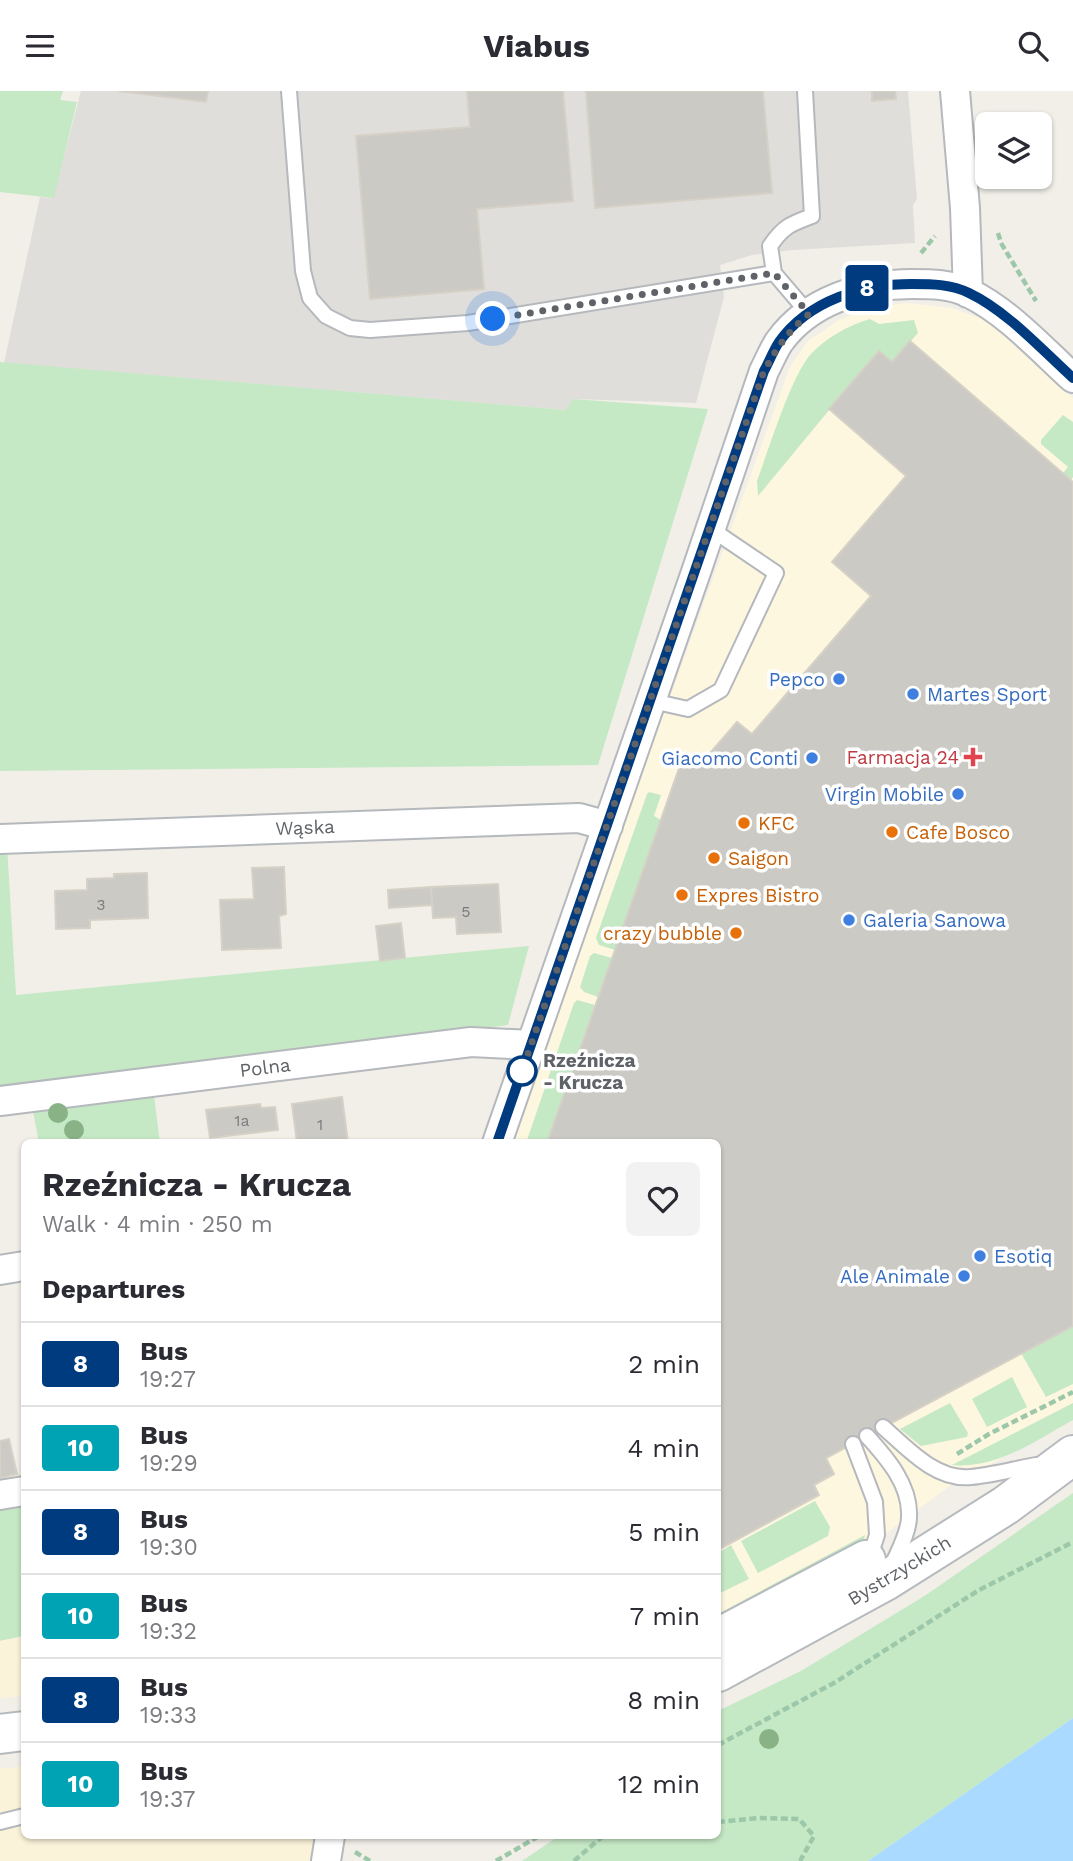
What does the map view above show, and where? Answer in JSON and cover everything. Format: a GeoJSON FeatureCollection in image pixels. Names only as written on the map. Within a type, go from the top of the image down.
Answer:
{"type":"FeatureCollection","features":[{"type":"Feature","properties":{"kind":"street"},"geometry":{"type":"LineString","coordinates":[[955,91],[965,208],[968,292]]}},
{"type":"Feature","properties":{"kind":"street"},"geometry":{"type":"LineString","coordinates":[[498,1139],[764,371],[779,342],[793,327],[830,300],[860,289],[894,284],[938,284],[968,292],[998,311],[1073,378]]}},
{"type":"Feature","properties":{"kind":"street","name":"Wąska"},"geometry":{"type":"LineString","coordinates":[[0,839],[579,818],[608,826]]}},
{"type":"Feature","properties":{"kind":"street","name":"Polna"},"geometry":{"type":"LineString","coordinates":[[0,1101],[471,1042],[531,1045]]}},
{"type":"Feature","properties":{"kind":"street"},"geometry":{"type":"LineString","coordinates":[[0,1270],[21,1266]]}},
{"type":"Feature","properties":{"kind":"street","name":"Bystrzyckich"},"geometry":{"type":"LineString","coordinates":[[721,1670],[878,1569],[902,1540],[1073,1445]]}},
{"type":"Feature","properties":{"kind":"street","name":"Bystrzyckich"},"geometry":{"type":"LineString","coordinates":[[721,1637],[878,1569],[1006,1505],[1073,1455]]}},
{"type":"Feature","properties":{"kind":"street"},"geometry":{"type":"LineString","coordinates":[[0,1495],[21,1491]]}},
{"type":"Feature","properties":{"kind":"street"},"geometry":{"type":"LineString","coordinates":[[0,1734],[21,1731]]}},
{"type":"Feature","properties":{"kind":"street"},"geometry":{"type":"LineString","coordinates":[[326,1861],[330,1839]]}},
{"type":"Feature","properties":{"kind":"lane"},"geometry":{"type":"LineString","coordinates":[[289,91],[303,271],[310,298],[317,308],[336,323],[370,330],[468,323],[774,273]]}},
{"type":"Feature","properties":{"kind":"lane"},"geometry":{"type":"LineString","coordinates":[[805,91],[812,216],[792,223],[780,231],[770,247],[774,273],[809,314]]}},
{"type":"Feature","properties":{"kind":"lane"},"geometry":{"type":"LineString","coordinates":[[652,701],[688,709],[721,690],[776,573],[711,529]]}},
{"type":"Feature","properties":{"kind":"lane"},"geometry":{"type":"LineString","coordinates":[[883,1427],[915,1456],[939,1471],[968,1478],[1036,1465]]}},
{"type":"Feature","properties":{"kind":"lane"},"geometry":{"type":"LineString","coordinates":[[867,1436],[892,1464],[906,1496],[909,1517],[902,1540]]}},
{"type":"Feature","properties":{"kind":"lane"},"geometry":{"type":"LineString","coordinates":[[853,1444],[875,1502],[878,1569]]}},
{"type":"Feature","properties":{"kind":"lane"},"geometry":{"type":"LineString","coordinates":[[0,1822],[21,1816]]}},
{"type":"Feature","properties":{"kind":"path"},"geometry":{"type":"LineString","coordinates":[[998,232],[1001,243],[1043,309]]}},
{"type":"Feature","properties":{"kind":"path"},"geometry":{"type":"LineString","coordinates":[[721,1743],[834,1683],[979,1590],[1073,1542]]}},
{"type":"Feature","properties":{"kind":"path"},"geometry":{"type":"LineString","coordinates":[[721,1822],[758,1818],[799,1819],[814,1836],[800,1861]]}},
{"type":"Feature","properties":{"kind":"path"},"geometry":{"type":"LineString","coordinates":[[496,1861],[534,1839]]}},
{"type":"Feature","properties":{"kind":"path"},"geometry":{"type":"LineString","coordinates":[[574,1861],[600,1839]]}},
{"type":"Feature","properties":{"kind":"shaded area"},"geometry":{"type":"Polygon","coordinates":[[[81,91],[908,91],[917,199],[913,205],[915,243],[793,250],[752,255],[720,265],[724,297],[696,403],[573,399],[567,410],[4,363],[40,197],[53,198],[81,91]]]}},
{"type":"Feature","properties":{"kind":"shaded area","name":"Galeria Sanowa"},"geometry":{"type":"Polygon","coordinates":[[[907,303],[952,308],[985,320],[1073,398],[1073,1420],[951,1485],[850,1560],[721,1627],[721,1139],[514,1139],[640,779],[790,367],[808,341],[839,320],[873,308],[907,303]]]}},
{"type":"Feature","properties":{"kind":"green space"},"geometry":{"type":"Polygon","coordinates":[[[0,91],[63,91],[60,100],[77,102],[54,198],[0,192],[0,91]]]}},
{"type":"Feature","properties":{"kind":"green space"},"geometry":{"type":"Polygon","coordinates":[[[870,319],[879,324],[914,320],[918,333],[892,362],[878,351],[758,496],[757,481],[802,366],[810,355],[830,338],[870,319]]]}},
{"type":"Feature","properties":{"kind":"green space"},"geometry":{"type":"Polygon","coordinates":[[[0,362],[566,410],[573,399],[708,409],[598,765],[0,771],[0,362]]]}},
{"type":"Feature","properties":{"kind":"green space"},"geometry":{"type":"Polygon","coordinates":[[[1063,415],[1073,422],[1071,480],[1063,473],[1068,467],[1041,444],[1041,440],[1063,415]]]}},
{"type":"Feature","properties":{"kind":"green space"},"geometry":{"type":"Polygon","coordinates":[[[649,792],[661,795],[654,816],[661,820],[615,950],[599,945],[596,938],[649,792]]]}},
{"type":"Feature","properties":{"kind":"green space"},"geometry":{"type":"Polygon","coordinates":[[[0,846],[7,846],[16,995],[529,946],[508,1025],[0,1092],[0,846]]]}},
{"type":"Feature","properties":{"kind":"green space"},"geometry":{"type":"Polygon","coordinates":[[[594,953],[612,958],[598,997],[584,992],[580,987],[590,956],[594,953]]]}},
{"type":"Feature","properties":{"kind":"green space"},"geometry":{"type":"Polygon","coordinates":[[[577,1000],[595,1005],[548,1139],[527,1139],[577,1000]]]}},
{"type":"Feature","properties":{"kind":"green space"},"geometry":{"type":"Polygon","coordinates":[[[154,1096],[159,1139],[38,1139],[33,1111],[154,1096]]]}},
{"type":"Feature","properties":{"kind":"green space"},"geometry":{"type":"Polygon","coordinates":[[[1073,1326],[1073,1384],[1046,1397],[1021,1353],[1073,1326]]]}},
{"type":"Feature","properties":{"kind":"green space"},"geometry":{"type":"Polygon","coordinates":[[[1012,1377],[1027,1407],[987,1427],[972,1399],[1012,1377]]]}},
{"type":"Feature","properties":{"kind":"green space"},"geometry":{"type":"Polygon","coordinates":[[[950,1403],[968,1433],[967,1437],[921,1446],[900,1429],[950,1403]]]}},
{"type":"Feature","properties":{"kind":"green space"},"geometry":{"type":"Polygon","coordinates":[[[1073,1403],[1073,1420],[1030,1445],[985,1463],[952,1465],[1073,1403]]]}},
{"type":"Feature","properties":{"kind":"green space"},"geometry":{"type":"Polygon","coordinates":[[[1073,1493],[1073,1718],[868,1861],[522,1861],[555,1839],[721,1839],[721,1710],[801,1671],[926,1595],[1073,1493]]]}},
{"type":"Feature","properties":{"kind":"green space"},"geometry":{"type":"Polygon","coordinates":[[[815,1501],[830,1527],[828,1536],[758,1573],[741,1541],[815,1501]]]}},
{"type":"Feature","properties":{"kind":"green space"},"geometry":{"type":"Polygon","coordinates":[[[21,1502],[21,1637],[0,1641],[0,1506],[21,1502]]]}},
{"type":"Feature","properties":{"kind":"green space"},"geometry":{"type":"Polygon","coordinates":[[[865,1535],[863,1544],[721,1627],[721,1612],[865,1535]]]}},
{"type":"Feature","properties":{"kind":"green space"},"geometry":{"type":"Polygon","coordinates":[[[731,1545],[749,1579],[721,1593],[721,1551],[731,1545]]]}},
{"type":"Feature","properties":{"kind":"sand"},"geometry":{"type":"Polygon","coordinates":[[[21,1637],[21,1696],[0,1698],[0,1641],[21,1637]]]}},
{"type":"Feature","properties":{"kind":"sand"},"geometry":{"type":"Polygon","coordinates":[[[21,1766],[21,1839],[315,1839],[313,1861],[0,1861],[0,1769],[21,1766]]]}},
{"type":"Feature","properties":{"kind":"water"},"geometry":{"type":"Polygon","coordinates":[[[1073,1718],[1073,1861],[868,1861],[1073,1718]]]}},
{"type":"Feature","properties":{"kind":"building"},"geometry":{"type":"Polygon","coordinates":[[[119,91],[208,91],[206,102],[119,91]]]}},
{"type":"Feature","properties":{"kind":"building"},"geometry":{"type":"Polygon","coordinates":[[[467,91],[563,91],[573,201],[477,209],[484,289],[370,299],[356,136],[470,127],[467,91]]]}},
{"type":"Feature","properties":{"kind":"building"},"geometry":{"type":"Polygon","coordinates":[[[586,91],[763,91],[772,193],[595,208],[586,91]]]}},
{"type":"Feature","properties":{"kind":"building"},"geometry":{"type":"Polygon","coordinates":[[[872,91],[895,91],[896,99],[872,101],[872,91]]]}},
{"type":"Feature","properties":{"kind":"building","name":"Galeria Sanowa"},"geometry":{"type":"Polygon","coordinates":[[[910,341],[1073,482],[1073,1326],[826,1458],[834,1474],[814,1485],[819,1495],[721,1548],[721,1139],[548,1139],[683,757],[697,768],[737,722],[752,734],[871,596],[832,562],[906,476],[829,409],[879,351],[892,362],[910,341]]]}},
{"type":"Feature","properties":{"kind":"building"},"geometry":{"type":"Polygon","coordinates":[[[284,867],[286,914],[279,916],[281,948],[222,950],[220,900],[254,899],[252,868],[284,867]]]}},
{"type":"Feature","properties":{"kind":"building"},"geometry":{"type":"Polygon","coordinates":[[[147,873],[148,918],[90,920],[90,928],[56,929],[55,891],[87,890],[87,879],[114,878],[114,874],[147,873]]]}},
{"type":"Feature","properties":{"kind":"building"},"geometry":{"type":"Polygon","coordinates":[[[498,884],[501,932],[457,934],[456,917],[433,918],[431,887],[498,884]]]}},
{"type":"Feature","properties":{"kind":"building"},"geometry":{"type":"Polygon","coordinates":[[[431,887],[432,905],[389,908],[388,890],[431,887]]]}},
{"type":"Feature","properties":{"kind":"building"},"geometry":{"type":"Polygon","coordinates":[[[401,923],[405,958],[380,961],[376,926],[401,923]]]}},
{"type":"Feature","properties":{"kind":"building"},"geometry":{"type":"Polygon","coordinates":[[[342,1097],[347,1139],[296,1139],[292,1104],[342,1097]]]}},
{"type":"Feature","properties":{"kind":"building"},"geometry":{"type":"Polygon","coordinates":[[[260,1104],[261,1108],[275,1107],[278,1130],[210,1138],[206,1110],[260,1104]]]}},
{"type":"Feature","properties":{"kind":"building"},"geometry":{"type":"Polygon","coordinates":[[[9,1439],[17,1474],[0,1478],[0,1441],[9,1439]]]}},
{"type":"Feature","properties":{"kind":"bus line","name":"8"},"geometry":{"type":"LineString","coordinates":[[498,1139],[764,371],[779,342],[793,327],[830,300],[860,289],[894,284],[938,284],[968,292],[998,311],[1073,378]]}},
{"type":"Feature","properties":{"kind":"place","name":"Pepco"},"geometry":{"type":"Point","coordinates":[839,679]}},
{"type":"Feature","properties":{"kind":"place","name":"Martes Sport"},"geometry":{"type":"Point","coordinates":[913,694]}},
{"type":"Feature","properties":{"kind":"place","name":"Farmacja 24"},"geometry":{"type":"Point","coordinates":[973,757]}},
{"type":"Feature","properties":{"kind":"place","name":"Giacomo Conti"},"geometry":{"type":"Point","coordinates":[812,758]}},
{"type":"Feature","properties":{"kind":"place","name":"Virgin Mobile"},"geometry":{"type":"Point","coordinates":[958,794]}},
{"type":"Feature","properties":{"kind":"place","name":"KFC"},"geometry":{"type":"Point","coordinates":[744,823]}},
{"type":"Feature","properties":{"kind":"place","name":"Cafe Bosco"},"geometry":{"type":"Point","coordinates":[892,832]}},
{"type":"Feature","properties":{"kind":"place","name":"Saigon"},"geometry":{"type":"Point","coordinates":[714,858]}},
{"type":"Feature","properties":{"kind":"place","name":"Expres Bistro"},"geometry":{"type":"Point","coordinates":[682,895]}},
{"type":"Feature","properties":{"kind":"place","name":"Galeria Sanowa"},"geometry":{"type":"Point","coordinates":[849,920]}},
{"type":"Feature","properties":{"kind":"place","name":"crazy bubble"},"geometry":{"type":"Point","coordinates":[736,933]}},
{"type":"Feature","properties":{"kind":"place","name":"Rzeźnicza - Krucza"},"geometry":{"type":"Point","coordinates":[522,1071]}},
{"type":"Feature","properties":{"kind":"place","name":"Esotiq"},"geometry":{"type":"Point","coordinates":[980,1256]}},
{"type":"Feature","properties":{"kind":"place","name":"Ale Animale"},"geometry":{"type":"Point","coordinates":[964,1276]}},
{"type":"Feature","properties":{"kind":"route"},"geometry":{"type":"LineString","coordinates":[[493,319],[774,273],[809,314],[779,342],[764,371],[522,1071]]}}]}
